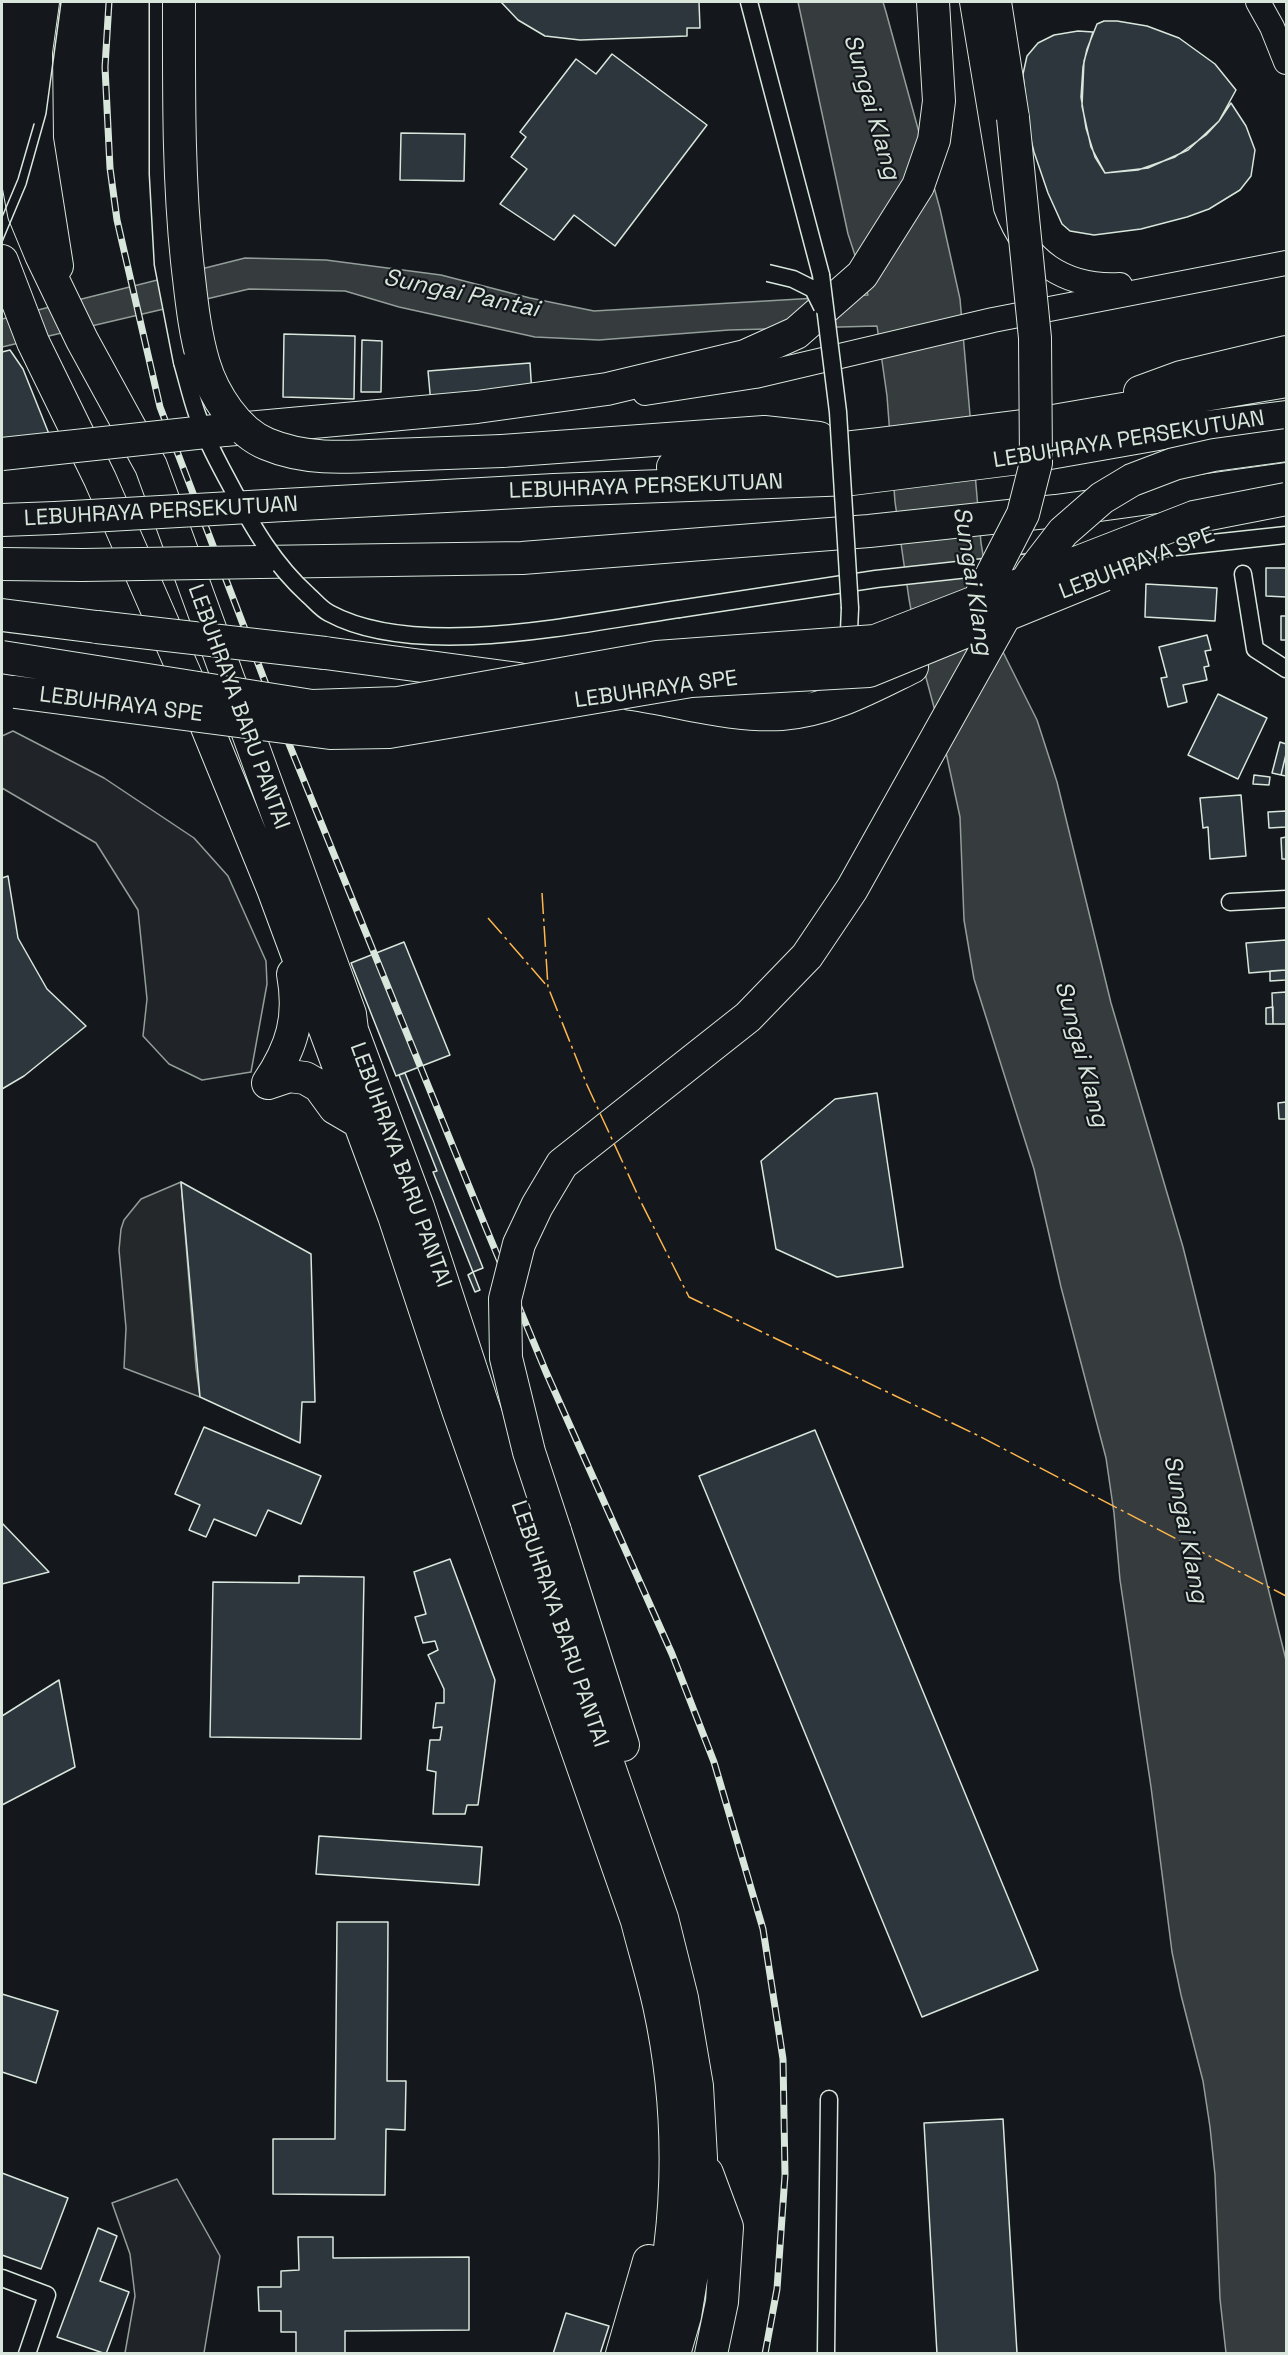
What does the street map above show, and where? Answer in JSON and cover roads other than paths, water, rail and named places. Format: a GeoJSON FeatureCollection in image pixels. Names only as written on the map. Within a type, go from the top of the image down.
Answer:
{"type":"FeatureCollection","features":[{"type":"Feature","properties":{"kind":"highway","name":"LEBUHRAYA BARU PANTAI"},"geometry":{"type":"LineString","coordinates":[[14,2],[7,44],[6,118],[24,214],[82,340],[151,466],[350,1014],[352,1030],[418,1207],[486,1414],[662,1918],[691,2040],[697,2086],[688,2156],[648,2354]]}},
{"type":"Feature","properties":{"kind":"highway"},"geometry":{"type":"LineString","coordinates":[[43,2],[36,52],[37,139],[62,296]]}},
{"type":"Feature","properties":{"kind":"highway"},"geometry":{"type":"LineString","coordinates":[[179,2],[178,121],[183,227],[190,294],[205,366],[233,417],[250,435],[265,444],[295,453],[327,458],[502,451],[764,432],[880,444]]}},
{"type":"Feature","properties":{"kind":"highway"},"geometry":{"type":"LineString","coordinates":[[2,454],[224,430],[477,407],[750,366],[796,333],[861,274],[918,186],[934,140],[939,101],[933,2]]}},
{"type":"Feature","properties":{"kind":"highway"},"geometry":{"type":"LineString","coordinates":[[2,615],[325,653],[668,699],[731,712],[782,714],[821,707],[861,692],[916,666],[961,631],[986,589],[1023,514],[1036,463],[1035,339],[1013,118],[995,2]]}},
{"type":"Feature","properties":{"kind":"highway","name":"LEBUHRAYA BARU PANTAI"},"geometry":{"type":"LineString","coordinates":[[2,261],[33,341],[100,479],[191,688],[273,889],[361,1123],[458,1410],[637,1922],[659,2006],[672,2090],[700,2202],[685,2316],[675,2354]]}},
{"type":"Feature","properties":{"kind":"highway"},"geometry":{"type":"LineString","coordinates":[[2,290],[33,341]]}},
{"type":"Feature","properties":{"kind":"highway"},"geometry":{"type":"LineString","coordinates":[[1070,418],[1181,377],[1287,352]]}},
{"type":"Feature","properties":{"kind":"highway"},"geometry":{"type":"LineString","coordinates":[[554,490],[645,470],[1030,425],[1287,381]]}},
{"type":"Feature","properties":{"kind":"highway","name":"LEBUHRAYA PERSEKUTUAN"},"geometry":{"type":"LineString","coordinates":[[2,520],[554,490],[852,479],[1027,457],[1176,431],[1287,417]]}},
{"type":"Feature","properties":{"kind":"highway"},"geometry":{"type":"LineString","coordinates":[[662,1918],[659,1858],[529,1452],[506,1359],[505,1299],[519,1244],[537,1206],[562,1164],[748,1017],[807,956],[852,889],[1002,621],[1033,571],[1063,532],[1102,498],[1132,480],[1174,464],[1214,455],[1287,445]]}},
{"type":"Feature","properties":{"kind":"highway"},"geometry":{"type":"LineString","coordinates":[[2,566],[522,558],[869,531],[1056,511],[1287,479]]}},
{"type":"Feature","properties":{"kind":"highway"},"geometry":{"type":"LineString","coordinates":[[1207,490],[1287,500]]}},
{"type":"Feature","properties":{"kind":"highway","name":"LEBUHRAYA SPE"},"geometry":{"type":"LineString","coordinates":[[2,657],[312,706],[398,704],[657,657],[875,641],[1194,517],[1287,500]]}},
{"type":"Feature","properties":{"kind":"highway","name":"LEBUHRAYA SPE"},"geometry":{"type":"LineString","coordinates":[[8,691],[330,733],[389,732],[690,681],[869,672],[1202,535],[1287,520]]}},
{"type":"Feature","properties":{"kind":"highway"},"geometry":{"type":"LineString","coordinates":[[2,620],[50,622]]}},
{"type":"Feature","properties":{"kind":"highway"},"geometry":{"type":"LineString","coordinates":[[273,889],[293,977],[297,1013],[282,1062],[268,1083],[289,1076],[305,1078],[319,1086],[335,1108],[361,1123]]}},
{"type":"Feature","properties":{"kind":"highway"},"geometry":{"type":"LineString","coordinates":[[622,2354],[646,2274],[688,2156]]}},
{"type":"Feature","properties":{"kind":"highway"},"geometry":{"type":"LineString","coordinates":[[688,2156],[727,2227],[722,2302],[711,2354]]}},
{"type":"Feature","properties":{"kind":"main road"},"geometry":{"type":"LineString","coordinates":[[972,2],[1006,208],[1022,241],[1038,259],[1059,274],[1080,283],[1102,286],[1133,283],[1287,251]]}},
{"type":"Feature","properties":{"kind":"main road"},"geometry":{"type":"LineString","coordinates":[[1258,2],[1287,62]]}},
{"type":"Feature","properties":{"kind":"main road"},"geometry":{"type":"LineString","coordinates":[[750,366],[1287,263]]}},
{"type":"Feature","properties":{"kind":"street"},"geometry":{"type":"LineString","coordinates":[[158,2],[158,174],[163,252],[182,362],[197,414],[216,459],[259,539],[289,578],[327,612],[362,626],[393,634],[434,636],[513,633],[876,579],[1287,535]]}},
{"type":"Feature","properties":{"kind":"street"},"geometry":{"type":"LineString","coordinates":[[668,699],[745,698],[796,691],[814,683],[840,659],[849,631],[850,608],[838,412],[821,275],[749,2]]}},
{"type":"Feature","properties":{"kind":"street"},"geometry":{"type":"LineString","coordinates":[[768,273],[793,279],[813,289],[827,314]]}},
{"type":"Feature","properties":{"kind":"street"},"geometry":{"type":"LineString","coordinates":[[1243,574],[1254,649],[1287,669]]}},
{"type":"Feature","properties":{"kind":"street"},"geometry":{"type":"LineString","coordinates":[[1230,902],[1287,899]]}},
{"type":"Feature","properties":{"kind":"street"},"geometry":{"type":"LineString","coordinates":[[826,2354],[829,2099]]}},
{"type":"Feature","properties":{"kind":"street"},"geometry":{"type":"LineString","coordinates":[[2,2277],[47,2295],[27,2354]]}},
{"type":"Feature","properties":{"kind":"water"},"geometry":{"type":"Polygon","coordinates":[[[798,2],[883,2],[886,12],[940,209],[960,299],[981,543],[992,608],[1003,652],[1037,720],[1057,782],[1111,1003],[1183,1247],[1286,1660],[1286,2353],[1226,2353],[1220,2299],[1215,2175],[1210,2127],[1203,2081],[1172,1952],[1151,1787],[1120,1580],[1106,1458],[1061,1287],[1034,1169],[974,979],[964,920],[960,817],[945,748],[918,648],[909,599],[895,502],[887,396],[877,326],[729,330],[599,340],[535,337],[399,307],[345,291],[249,289],[2,347],[2,319],[245,258],[326,260],[441,275],[530,298],[594,311],[868,295],[848,234],[798,2]]]}},
{"type":"Feature","properties":{"kind":"tram line"},"geometry":{"type":"LineString","coordinates":[[2,242],[26,185],[46,114],[61,2]]}},
{"type":"Feature","properties":{"kind":"tram line"},"geometry":{"type":"LineString","coordinates":[[2,217],[18,179],[34,124]]}},
{"type":"Feature","properties":{"kind":"railway"},"geometry":{"type":"LineString","coordinates":[[109,2],[105,67],[110,168],[117,220],[160,407],[285,734],[486,1228],[546,1372],[672,1654],[714,1762],[763,1929],[783,2059],[785,2175],[777,2289],[765,2354]]}},
{"type":"Feature","properties":{"kind":"water label","name":"Sungai Klang"},"geometry":{"type":"Point","coordinates":[871,107]}},
{"type":"Feature","properties":{"kind":"water label","name":"Sungai Pantai"},"geometry":{"type":"Point","coordinates":[461,294]}},
{"type":"Feature","properties":{"kind":"water label","name":"Sungai Klang"},"geometry":{"type":"Point","coordinates":[972,581]}},
{"type":"Feature","properties":{"kind":"water label","name":"Sungai Klang"},"geometry":{"type":"Point","coordinates":[1081,1054]}},
{"type":"Feature","properties":{"kind":"water label","name":"Sungai Klang"},"geometry":{"type":"Point","coordinates":[1185,1529]}}]}
